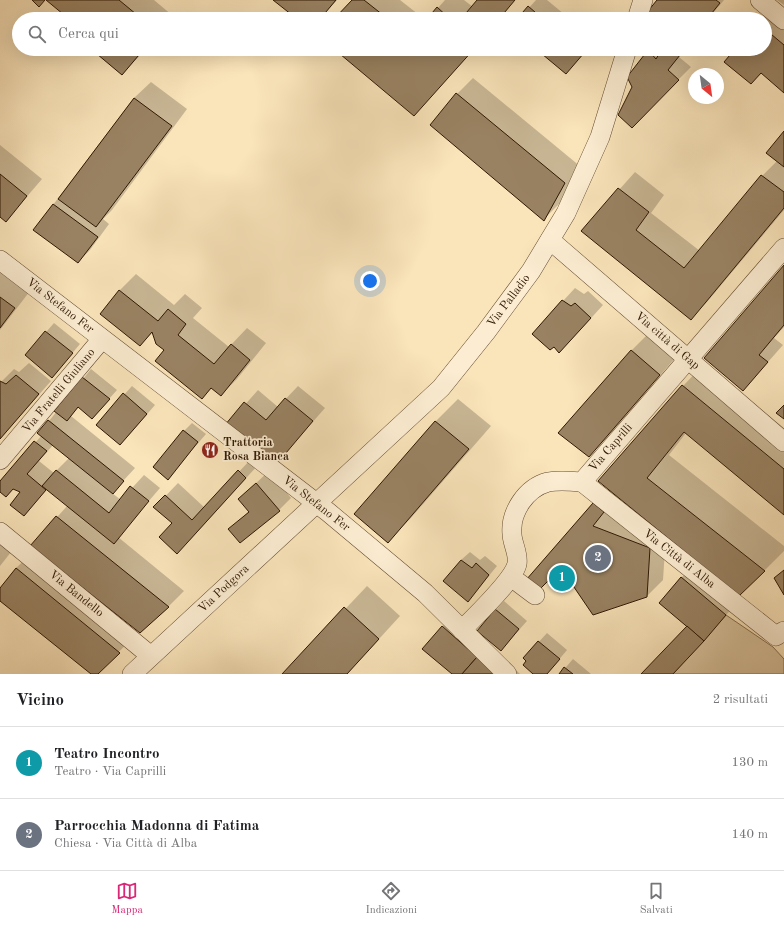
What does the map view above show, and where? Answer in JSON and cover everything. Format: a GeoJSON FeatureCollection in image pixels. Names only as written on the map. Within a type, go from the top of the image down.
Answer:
{"type":"FeatureCollection","features":[{"type":"Feature","properties":{"kind":"street"},"geometry":{"type":"LineString","coordinates":[[639,12],[643,0]]}},
{"type":"Feature","properties":{"kind":"street"},"geometry":{"type":"LineString","coordinates":[[760,0],[784,20]]}},
{"type":"Feature","properties":{"kind":"street","name":"Via Palladio"},"geometry":{"type":"LineString","coordinates":[[315,502],[441,388],[486,332],[531,270],[566,213],[600,137],[625,56]]}},
{"type":"Feature","properties":{"kind":"street","name":"Via città di Gap"},"geometry":{"type":"LineString","coordinates":[[550,240],[784,442]]}},
{"type":"Feature","properties":{"kind":"street","name":"Via Caprilli"},"geometry":{"type":"LineString","coordinates":[[462,630],[511,577],[517,563],[512,534],[513,517],[520,504],[534,489],[538,481],[548,482],[565,480],[582,482],[784,248]]}},
{"type":"Feature","properties":{"kind":"street","name":"Via Stefano Fer"},"geometry":{"type":"LineString","coordinates":[[0,260],[315,502],[421,598],[462,630],[507,674]]}},
{"type":"Feature","properties":{"kind":"street","name":"Via Fratelli Giuliano"},"geometry":{"type":"LineString","coordinates":[[0,460],[102,339]]}},
{"type":"Feature","properties":{"kind":"street","name":"Via Città di Alba"},"geometry":{"type":"LineString","coordinates":[[582,482],[780,634]]}},
{"type":"Feature","properties":{"kind":"street","name":"Via Podgora"},"geometry":{"type":"LineString","coordinates":[[132,674],[151,656],[224,598],[315,502]]}},
{"type":"Feature","properties":{"kind":"street","name":"Via Bandello"},"geometry":{"type":"LineString","coordinates":[[0,532],[151,656]]}},
{"type":"Feature","properties":{"kind":"street"},"geometry":{"type":"LineString","coordinates":[[511,577],[535,594]]}},
{"type":"Feature","properties":{"kind":"shaded area"},"geometry":{"type":"Polygon","coordinates":[[[726,615],[773,647],[784,659],[784,674],[673,674],[726,615]]]}},
{"type":"Feature","properties":{"kind":"building"},"geometry":{"type":"Polygon","coordinates":[[[32,0],[45,0],[39,7],[32,0]]]}},
{"type":"Feature","properties":{"kind":"building"},"geometry":{"type":"Polygon","coordinates":[[[46,0],[119,0],[134,12],[61,12],[46,0]]]}},
{"type":"Feature","properties":{"kind":"building"},"geometry":{"type":"Polygon","coordinates":[[[273,0],[336,0],[326,12],[288,12],[273,0]]]}},
{"type":"Feature","properties":{"kind":"building"},"geometry":{"type":"Polygon","coordinates":[[[352,0],[364,0],[379,12],[341,12],[352,0]]]}},
{"type":"Feature","properties":{"kind":"building"},"geometry":{"type":"Polygon","coordinates":[[[477,0],[515,0],[505,12],[467,12],[477,0]]]}},
{"type":"Feature","properties":{"kind":"building"},"geometry":{"type":"Polygon","coordinates":[[[657,0],[716,0],[720,3],[713,12],[648,11],[657,0]]]}},
{"type":"Feature","properties":{"kind":"building"},"geometry":{"type":"Polygon","coordinates":[[[528,6],[535,12],[523,12],[528,6]]]}},
{"type":"Feature","properties":{"kind":"building"},"geometry":{"type":"Polygon","coordinates":[[[437,7],[442,12],[433,12],[437,7]]]}},
{"type":"Feature","properties":{"kind":"building"},"geometry":{"type":"Polygon","coordinates":[[[772,35],[784,45],[784,93],[761,73],[751,84],[724,62],[729,56],[772,56],[772,35]]]}},
{"type":"Feature","properties":{"kind":"building"},"geometry":{"type":"Polygon","coordinates":[[[99,56],[138,56],[122,75],[99,56]]]}},
{"type":"Feature","properties":{"kind":"building"},"geometry":{"type":"Polygon","coordinates":[[[342,56],[468,56],[414,116],[342,56]]]}},
{"type":"Feature","properties":{"kind":"building"},"geometry":{"type":"Polygon","coordinates":[[[544,56],[581,56],[566,74],[544,56]]]}},
{"type":"Feature","properties":{"kind":"building"},"geometry":{"type":"Polygon","coordinates":[[[643,56],[653,56],[656,59],[658,56],[679,56],[668,70],[679,80],[632,128],[618,115],[632,87],[627,77],[643,56]]]}},
{"type":"Feature","properties":{"kind":"building"},"geometry":{"type":"Polygon","coordinates":[[[456,93],[565,183],[544,221],[430,125],[456,93]]]}},
{"type":"Feature","properties":{"kind":"building"},"geometry":{"type":"Polygon","coordinates":[[[134,98],[172,126],[96,227],[58,199],[134,98]]]}},
{"type":"Feature","properties":{"kind":"building"},"geometry":{"type":"Polygon","coordinates":[[[784,131],[784,167],[766,153],[784,131]]]}},
{"type":"Feature","properties":{"kind":"building"},"geometry":{"type":"Polygon","coordinates":[[[0,174],[27,196],[6,222],[0,217],[0,174]]]}},
{"type":"Feature","properties":{"kind":"building"},"geometry":{"type":"Polygon","coordinates":[[[761,175],[784,192],[784,208],[691,320],[581,231],[618,188],[649,212],[636,230],[684,268],[761,175]]]}},
{"type":"Feature","properties":{"kind":"building"},"geometry":{"type":"Polygon","coordinates":[[[53,204],[98,237],[78,263],[33,230],[53,204]]]}},
{"type":"Feature","properties":{"kind":"building"},"geometry":{"type":"Polygon","coordinates":[[[784,265],[784,325],[759,355],[768,362],[743,391],[704,358],[784,265]]]}},
{"type":"Feature","properties":{"kind":"building"},"geometry":{"type":"Polygon","coordinates":[[[119,290],[158,321],[168,309],[186,324],[178,335],[214,364],[231,344],[250,360],[221,396],[211,388],[202,399],[155,361],[164,350],[156,344],[152,332],[140,346],[100,314],[119,290]]]}},
{"type":"Feature","properties":{"kind":"building"},"geometry":{"type":"Polygon","coordinates":[[[0,297],[15,308],[0,328],[0,297]]]}},
{"type":"Feature","properties":{"kind":"building"},"geometry":{"type":"Polygon","coordinates":[[[562,300],[571,306],[575,303],[591,318],[559,353],[554,347],[550,350],[532,334],[562,300]]]}},
{"type":"Feature","properties":{"kind":"building"},"geometry":{"type":"Polygon","coordinates":[[[45,331],[73,353],[52,378],[25,355],[45,331]]]}},
{"type":"Feature","properties":{"kind":"building"},"geometry":{"type":"Polygon","coordinates":[[[631,350],[660,375],[589,457],[558,433],[631,350]]]}},
{"type":"Feature","properties":{"kind":"building"},"geometry":{"type":"Polygon","coordinates":[[[16,375],[39,394],[0,439],[0,381],[6,384],[16,375]]]}},
{"type":"Feature","properties":{"kind":"building"},"geometry":{"type":"Polygon","coordinates":[[[82,377],[110,399],[92,419],[78,407],[67,421],[54,411],[82,377]]]}},
{"type":"Feature","properties":{"kind":"building"},"geometry":{"type":"Polygon","coordinates":[[[682,385],[784,469],[784,515],[684,432],[647,478],[765,571],[739,596],[598,481],[682,385]]]}},
{"type":"Feature","properties":{"kind":"building"},"geometry":{"type":"Polygon","coordinates":[[[123,393],[147,414],[120,445],[96,425],[123,393]]]}},
{"type":"Feature","properties":{"kind":"building"},"geometry":{"type":"Polygon","coordinates":[[[285,398],[313,421],[275,466],[225,425],[244,402],[266,420],[285,398]]]}},
{"type":"Feature","properties":{"kind":"building"},"geometry":{"type":"Polygon","coordinates":[[[784,405],[784,419],[776,413],[784,405]]]}},
{"type":"Feature","properties":{"kind":"building"},"geometry":{"type":"Polygon","coordinates":[[[48,420],[124,481],[113,494],[37,433],[48,420]]]}},
{"type":"Feature","properties":{"kind":"building"},"geometry":{"type":"Polygon","coordinates":[[[435,421],[469,449],[388,543],[354,514],[435,421]]]}},
{"type":"Feature","properties":{"kind":"building"},"geometry":{"type":"Polygon","coordinates":[[[183,430],[198,442],[168,480],[153,467],[183,430]]]}},
{"type":"Feature","properties":{"kind":"building"},"geometry":{"type":"Polygon","coordinates":[[[34,441],[47,451],[27,474],[46,490],[24,516],[10,505],[20,492],[13,489],[6,497],[0,492],[0,481],[34,441]]]}},
{"type":"Feature","properties":{"kind":"building"},"geometry":{"type":"Polygon","coordinates":[[[56,470],[109,513],[130,486],[149,501],[114,544],[42,486],[56,470]]]}},
{"type":"Feature","properties":{"kind":"building"},"geometry":{"type":"Polygon","coordinates":[[[238,470],[246,478],[177,554],[159,537],[172,523],[153,507],[165,495],[192,520],[238,470]]]}},
{"type":"Feature","properties":{"kind":"building"},"geometry":{"type":"Polygon","coordinates":[[[256,483],[280,511],[240,543],[228,529],[249,512],[238,499],[256,483]]]}},
{"type":"Feature","properties":{"kind":"building"},"geometry":{"type":"Polygon","coordinates":[[[593,503],[604,512],[593,526],[650,548],[647,597],[593,615],[561,568],[539,590],[526,580],[593,503]]]}},
{"type":"Feature","properties":{"kind":"building"},"geometry":{"type":"Polygon","coordinates":[[[56,516],[169,607],[140,633],[30,546],[56,516]]]}},
{"type":"Feature","properties":{"kind":"building"},"geometry":{"type":"Polygon","coordinates":[[[461,560],[472,568],[476,563],[489,575],[468,602],[443,581],[461,560]]]}},
{"type":"Feature","properties":{"kind":"building"},"geometry":{"type":"Polygon","coordinates":[[[16,568],[120,653],[98,674],[91,674],[0,601],[0,588],[16,568]]]}},
{"type":"Feature","properties":{"kind":"building"},"geometry":{"type":"Polygon","coordinates":[[[784,570],[784,595],[774,578],[784,570]]]}},
{"type":"Feature","properties":{"kind":"building"},"geometry":{"type":"Polygon","coordinates":[[[681,577],[726,615],[704,641],[659,603],[681,577]]]}},
{"type":"Feature","properties":{"kind":"building"},"geometry":{"type":"Polygon","coordinates":[[[344,607],[379,639],[347,674],[282,674],[344,607]]]}},
{"type":"Feature","properties":{"kind":"building"},"geometry":{"type":"Polygon","coordinates":[[[495,609],[519,629],[501,651],[477,631],[495,609]]]}},
{"type":"Feature","properties":{"kind":"building"},"geometry":{"type":"Polygon","coordinates":[[[442,626],[477,657],[462,674],[452,674],[422,649],[442,626]]]}},
{"type":"Feature","properties":{"kind":"building"},"geometry":{"type":"Polygon","coordinates":[[[687,626],[704,641],[673,674],[641,674],[687,626]]]}},
{"type":"Feature","properties":{"kind":"building"},"geometry":{"type":"Polygon","coordinates":[[[538,641],[560,659],[547,674],[533,674],[523,665],[526,661],[523,658],[538,641]]]}},
{"type":"Feature","properties":{"kind":"building"},"geometry":{"type":"Polygon","coordinates":[[[477,657],[495,674],[462,674],[477,657]]]}},
{"type":"Feature","properties":{"kind":"building"},"geometry":{"type":"Polygon","coordinates":[[[564,667],[573,674],[559,674],[564,667]]]}},
{"type":"Feature","properties":{"kind":"place","name":"Trattoria Rosa Bianca"},"geometry":{"type":"Point","coordinates":[210,450]}},
{"type":"Feature","properties":{"kind":"place","name":"Parrocchia Madonna di Fatima"},"geometry":{"type":"Point","coordinates":[598,558]}},
{"type":"Feature","properties":{"kind":"place","name":"Teatro Incontro"},"geometry":{"type":"Point","coordinates":[562,578]}}]}
